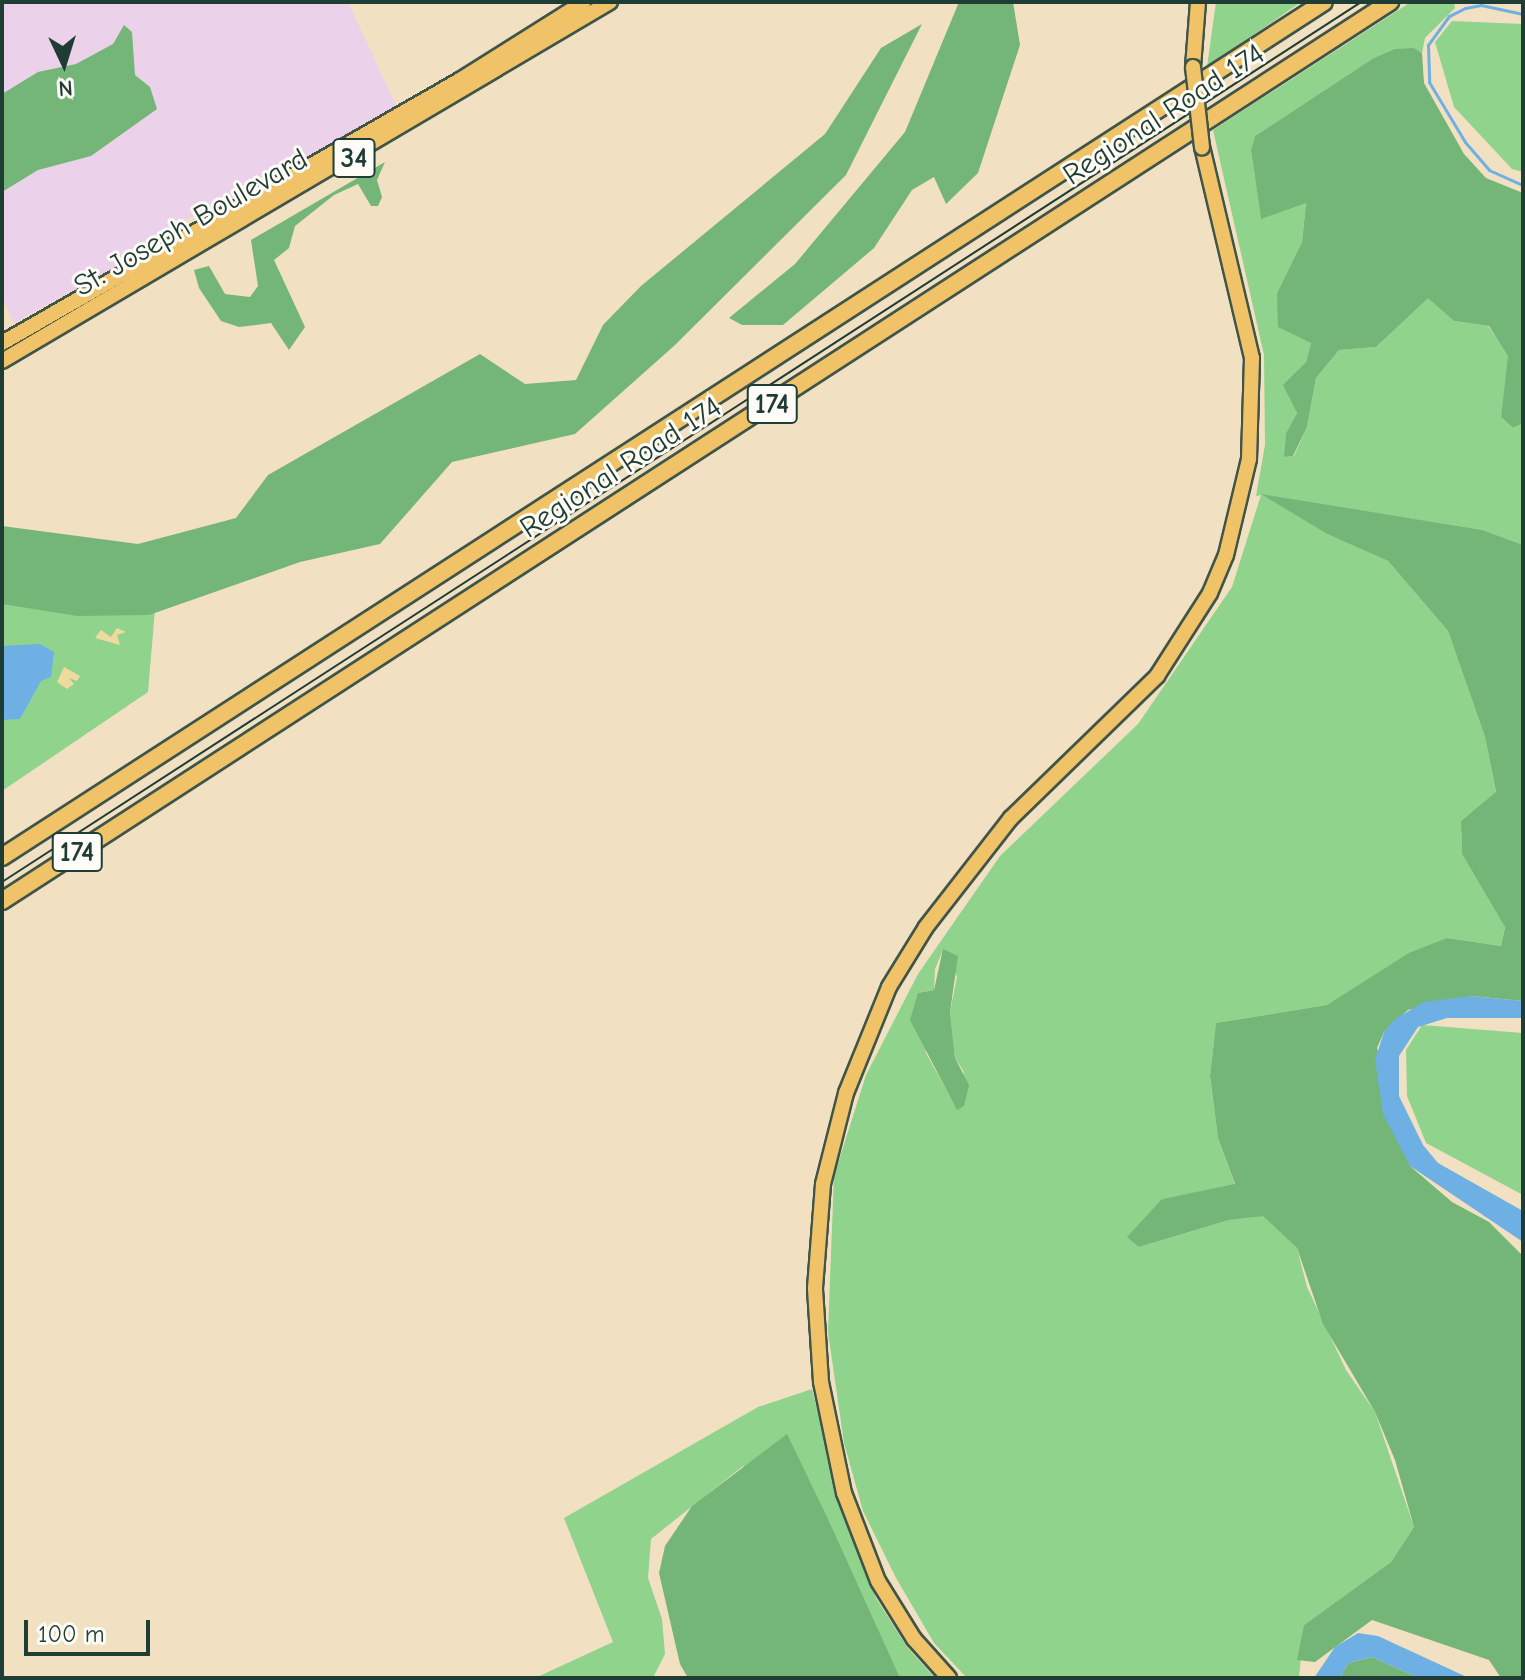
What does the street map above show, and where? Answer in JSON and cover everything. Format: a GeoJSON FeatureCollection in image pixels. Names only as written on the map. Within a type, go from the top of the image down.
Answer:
{"type":"FeatureCollection","features":[{"type":"Feature","properties":{"kind":"highway","name":"Regional Road 174"},"geometry":{"type":"LineString","coordinates":[[2,857],[1324,2]]}},
{"type":"Feature","properties":{"kind":"highway","name":"Regional Road 174"},"geometry":{"type":"LineString","coordinates":[[2,901],[1390,2]]}},
{"type":"Feature","properties":{"kind":"main road","name":"St. Joseph Boulevard"},"geometry":{"type":"LineString","coordinates":[[2,361],[119,286],[464,85],[585,7],[610,2]]}},
{"type":"Feature","properties":{"kind":"main road"},"geometry":{"type":"LineString","coordinates":[[949,1678],[914,1639],[878,1581],[844,1493],[821,1382],[815,1288],[823,1184],[846,1093],[889,987],[926,927],[1011,818],[1157,676],[1210,593],[1226,555],[1249,459],[1253,373],[1202,147],[1193,67],[1198,2]]}},
{"type":"Feature","properties":{"kind":"main road","name":"St. Joseph Boulevard"},"geometry":{"type":"LineString","coordinates":[[2,343],[119,286]]}},
{"type":"Feature","properties":{"kind":"shaded area"},"geometry":{"type":"Polygon","coordinates":[[[2,2],[348,2],[396,105],[248,192],[188,219],[151,247],[14,323],[2,297],[2,2]]]}},
{"type":"Feature","properties":{"kind":"green space"},"geometry":{"type":"Polygon","coordinates":[[[959,2],[1013,2],[1020,45],[978,173],[946,204],[934,177],[912,190],[874,248],[783,325],[742,325],[729,318],[795,264],[905,132],[959,2]]]}},
{"type":"Feature","properties":{"kind":"green space"},"geometry":{"type":"Polygon","coordinates":[[[1216,2],[1301,2],[1207,67],[1216,2]]]}},
{"type":"Feature","properties":{"kind":"green space"},"geometry":{"type":"Polygon","coordinates":[[[1411,2],[1454,2],[1455,8],[1425,38],[1422,53],[1414,48],[1372,59],[1255,136],[1251,150],[1261,218],[1306,202],[1302,242],[1277,293],[1311,343],[1306,362],[1284,385],[1297,413],[1286,433],[1285,457],[1294,456],[1307,427],[1316,378],[1339,350],[1376,347],[1428,297],[1454,321],[1488,326],[1509,356],[1501,417],[1513,428],[1523,423],[1523,545],[1483,530],[1264,495],[1327,534],[1388,561],[1448,631],[1485,737],[1496,793],[1461,821],[1462,854],[1505,926],[1501,946],[1447,938],[1327,1005],[1216,1023],[1210,1077],[1218,1138],[1235,1185],[1162,1199],[1139,1247],[1229,1220],[1263,1215],[1297,1248],[1307,1287],[1346,1370],[1375,1412],[1414,1527],[1391,1562],[1304,1625],[1299,1678],[967,1678],[934,1643],[896,1578],[863,1511],[844,1443],[828,1332],[834,1176],[866,1075],[918,974],[1000,856],[1138,724],[1232,587],[1261,495],[1256,496],[1265,445],[1264,355],[1213,130],[1411,2]],[[943,950],[935,969],[934,990],[918,993],[926,1053],[957,1109],[964,1072],[955,1058],[950,1012],[957,977],[943,950]]]}},
{"type":"Feature","properties":{"kind":"green space"},"geometry":{"type":"Polygon","coordinates":[[[1452,21],[1523,24],[1523,172],[1512,169],[1454,107],[1435,42],[1452,21]]]}},
{"type":"Feature","properties":{"kind":"green space"},"geometry":{"type":"Polygon","coordinates":[[[922,24],[846,175],[675,345],[575,434],[452,462],[380,544],[300,562],[149,615],[78,616],[2,604],[2,526],[138,544],[236,518],[268,475],[480,354],[525,384],[576,380],[603,325],[641,286],[825,134],[881,48],[922,24]]]}},
{"type":"Feature","properties":{"kind":"green space"},"geometry":{"type":"Polygon","coordinates":[[[124,25],[132,32],[135,75],[150,87],[157,109],[91,156],[38,170],[2,192],[2,94],[38,72],[76,64],[113,44],[124,25]]]}},
{"type":"Feature","properties":{"kind":"green space"},"geometry":{"type":"Polygon","coordinates":[[[1414,48],[1422,53],[1424,83],[1464,154],[1486,178],[1523,193],[1523,423],[1513,428],[1501,417],[1508,356],[1489,326],[1454,321],[1428,298],[1376,347],[1339,350],[1316,378],[1307,427],[1293,456],[1284,457],[1286,433],[1297,413],[1283,385],[1306,362],[1311,343],[1278,327],[1277,293],[1302,242],[1306,203],[1261,219],[1251,150],[1255,136],[1372,59],[1395,49],[1414,48]]]}},
{"type":"Feature","properties":{"kind":"green space"},"geometry":{"type":"Polygon","coordinates":[[[385,162],[377,180],[382,197],[378,206],[371,206],[358,184],[334,195],[295,226],[289,248],[274,260],[305,327],[289,350],[271,323],[239,327],[221,321],[199,288],[194,270],[209,266],[225,294],[250,297],[258,286],[251,240],[385,162]]]}},
{"type":"Feature","properties":{"kind":"green space"},"geometry":{"type":"Polygon","coordinates":[[[1261,494],[1483,530],[1523,545],[1523,1001],[1471,996],[1408,1010],[1384,1032],[1377,1048],[1410,1166],[1452,1202],[1489,1222],[1523,1256],[1523,1678],[1501,1678],[1489,1660],[1372,1620],[1315,1662],[1297,1660],[1304,1625],[1391,1562],[1414,1527],[1395,1460],[1375,1412],[1323,1324],[1297,1248],[1263,1216],[1229,1220],[1139,1247],[1127,1237],[1162,1199],[1235,1184],[1218,1138],[1210,1076],[1216,1023],[1327,1005],[1409,953],[1447,938],[1501,946],[1505,927],[1462,854],[1461,821],[1496,792],[1485,737],[1448,631],[1388,561],[1327,534],[1261,494]]]}},
{"type":"Feature","properties":{"kind":"green space"},"geometry":{"type":"Polygon","coordinates":[[[2,595],[156,598],[148,692],[2,791],[2,595]]]}},
{"type":"Feature","properties":{"kind":"green space"},"geometry":{"type":"Polygon","coordinates":[[[943,949],[958,956],[950,1012],[955,1058],[969,1085],[964,1106],[957,1110],[910,1020],[918,993],[934,990],[943,949]]]}},
{"type":"Feature","properties":{"kind":"green space"},"geometry":{"type":"Polygon","coordinates":[[[1422,1025],[1523,1033],[1523,1195],[1426,1143],[1407,1096],[1406,1050],[1422,1025]]]}},
{"type":"Feature","properties":{"kind":"green space"},"geometry":{"type":"Polygon","coordinates":[[[812,1389],[845,1521],[876,1598],[907,1647],[935,1678],[900,1678],[873,1622],[743,1466],[651,1539],[648,1578],[662,1619],[665,1654],[654,1676],[535,1678],[613,1642],[564,1518],[758,1407],[812,1389]]]}},
{"type":"Feature","properties":{"kind":"green space"},"geometry":{"type":"Polygon","coordinates":[[[787,1434],[900,1678],[688,1678],[680,1664],[659,1573],[665,1546],[692,1506],[787,1434]]]}},
{"type":"Feature","properties":{"kind":"green space"},"geometry":{"type":"Polygon","coordinates":[[[1372,1657],[1419,1678],[1340,1678],[1348,1663],[1372,1657]]]}},
{"type":"Feature","properties":{"kind":"sand"},"geometry":{"type":"Polygon","coordinates":[[[117,628],[126,632],[117,635],[120,645],[95,638],[101,630],[111,637],[117,628]]]}},
{"type":"Feature","properties":{"kind":"sand"},"geometry":{"type":"Polygon","coordinates":[[[64,667],[80,676],[77,681],[69,678],[74,684],[67,689],[57,682],[64,667]]]}},
{"type":"Feature","properties":{"kind":"water"},"geometry":{"type":"Polygon","coordinates":[[[40,644],[54,652],[51,677],[41,681],[20,719],[2,720],[2,646],[40,644]]]}},
{"type":"Feature","properties":{"kind":"water"},"geometry":{"type":"Polygon","coordinates":[[[1471,996],[1523,1001],[1523,1018],[1447,1018],[1418,1027],[1399,1056],[1399,1096],[1423,1145],[1438,1163],[1523,1211],[1523,1242],[1410,1166],[1383,1114],[1375,1060],[1384,1032],[1395,1019],[1424,1002],[1471,996]]]}},
{"type":"Feature","properties":{"kind":"water"},"geometry":{"type":"Polygon","coordinates":[[[1358,1633],[1378,1636],[1469,1678],[1419,1678],[1372,1657],[1348,1663],[1340,1678],[1314,1678],[1335,1647],[1358,1633]]]}},
{"type":"Feature","properties":{"kind":"waterway"},"geometry":{"type":"LineString","coordinates":[[1523,14],[1481,5],[1465,8],[1449,16],[1428,45],[1429,82],[1465,142],[1489,170],[1523,185]]}},
{"type":"Feature","properties":{"kind":"tram line"},"geometry":{"type":"LineString","coordinates":[[2,882],[1361,2]]}}]}
